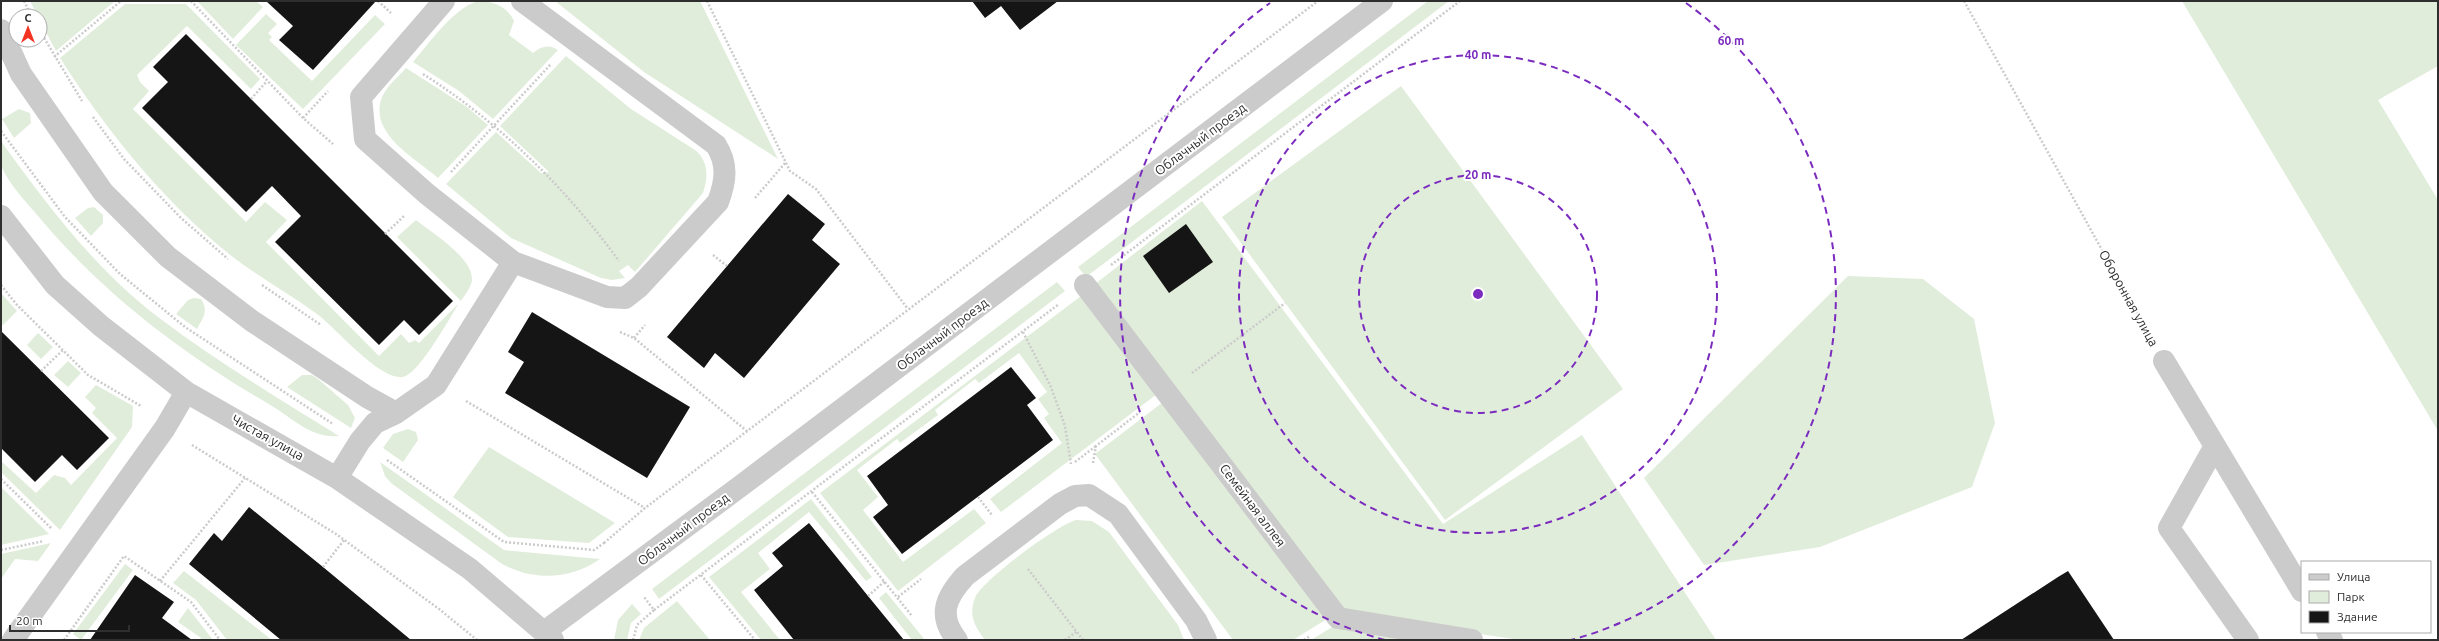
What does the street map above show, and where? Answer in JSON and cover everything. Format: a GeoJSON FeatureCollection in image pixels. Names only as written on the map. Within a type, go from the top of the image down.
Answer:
{"type":"FeatureCollection","features":[{"type":"Feature","properties":{"kind":"street"},"geometry":{"type":"LineString","coordinates":[[444,1],[361,97],[365,139],[427,194],[513,262],[613,298],[630,296],[718,202],[724,186],[725,173],[723,157],[716,145],[522,1]]}},
{"type":"Feature","properties":{"kind":"street","name":"Облачный проезд"},"geometry":{"type":"LineString","coordinates":[[548,636],[742,485],[1382,1]]}},
{"type":"Feature","properties":{"kind":"street"},"geometry":{"type":"LineString","coordinates":[[1,30],[21,74],[103,192],[168,257],[252,321],[367,397],[396,413]]}},
{"type":"Feature","properties":{"kind":"street","name":"Чистая улица"},"geometry":{"type":"LineString","coordinates":[[1,216],[55,285],[101,326],[186,392],[337,478],[470,569],[548,636]]}},
{"type":"Feature","properties":{"kind":"street"},"geometry":{"type":"LineString","coordinates":[[337,478],[360,441],[375,423],[396,413],[436,385],[513,262]]}},
{"type":"Feature","properties":{"kind":"street","name":"Семейная аллея"},"geometry":{"type":"LineString","coordinates":[[1085,285],[1338,618],[1472,640]]}},
{"type":"Feature","properties":{"kind":"street","name":"Оборонная улица"},"geometry":{"type":"LineString","coordinates":[[2164,361],[2301,588]]}},
{"type":"Feature","properties":{"kind":"street"},"geometry":{"type":"LineString","coordinates":[[13,640],[165,428],[186,392]]}},
{"type":"Feature","properties":{"kind":"street"},"geometry":{"type":"LineString","coordinates":[[2215,446],[2168,528],[2248,640]]}},
{"type":"Feature","properties":{"kind":"street"},"geometry":{"type":"LineString","coordinates":[[957,640],[947,620],[945,604],[954,588],[965,576],[1060,504],[1075,496],[1089,496],[1118,514],[1196,620],[1206,640]]}},
{"type":"Feature","properties":{"kind":"path"},"geometry":{"type":"LineString","coordinates":[[54,57],[121,1]]}},
{"type":"Feature","properties":{"kind":"path"},"geometry":{"type":"LineString","coordinates":[[191,1],[303,118],[339,149]]}},
{"type":"Feature","properties":{"kind":"path"},"geometry":{"type":"LineString","coordinates":[[378,1],[396,17]]}},
{"type":"Feature","properties":{"kind":"path"},"geometry":{"type":"LineString","coordinates":[[706,1],[790,170],[816,189],[908,309]]}},
{"type":"Feature","properties":{"kind":"path"},"geometry":{"type":"LineString","coordinates":[[604,543],[645,508],[748,432],[908,309],[1318,1]]}},
{"type":"Feature","properties":{"kind":"path","name":"Оборонная улица"},"geometry":{"type":"LineString","coordinates":[[1964,1],[2164,361]]}},
{"type":"Feature","properties":{"kind":"path"},"geometry":{"type":"LineString","coordinates":[[386,234],[442,180],[573,40]]}},
{"type":"Feature","properties":{"kind":"path"},"geometry":{"type":"LineString","coordinates":[[48,46],[87,108]]}},
{"type":"Feature","properties":{"kind":"path"},"geometry":{"type":"LineString","coordinates":[[398,55],[412,67],[460,97],[494,125],[576,206],[639,288]]}},
{"type":"Feature","properties":{"kind":"path"},"geometry":{"type":"LineString","coordinates":[[251,99],[267,81]]}},
{"type":"Feature","properties":{"kind":"path"},"geometry":{"type":"LineString","coordinates":[[91,114],[124,159],[181,218],[234,264]]}},
{"type":"Feature","properties":{"kind":"path"},"geometry":{"type":"LineString","coordinates":[[709,252],[727,266]]}},
{"type":"Feature","properties":{"kind":"path"},"geometry":{"type":"LineString","coordinates":[[258,283],[323,327]]}},
{"type":"Feature","properties":{"kind":"path"},"geometry":{"type":"LineString","coordinates":[[1,285],[17,305],[88,374],[139,404],[165,428],[344,540],[439,609],[477,640]]}},
{"type":"Feature","properties":{"kind":"path"},"geometry":{"type":"LineString","coordinates":[[613,329],[634,338],[748,432]]}},
{"type":"Feature","properties":{"kind":"path"},"geometry":{"type":"LineString","coordinates":[[1022,332],[1051,386],[1065,426],[1071,465]]}},
{"type":"Feature","properties":{"kind":"path"},"geometry":{"type":"LineString","coordinates":[[41,371],[63,350]]}},
{"type":"Feature","properties":{"kind":"path"},"geometry":{"type":"LineString","coordinates":[[436,385],[452,392],[645,508]]}},
{"type":"Feature","properties":{"kind":"path"},"geometry":{"type":"LineString","coordinates":[[139,404],[140,410]]}},
{"type":"Feature","properties":{"kind":"path"},"geometry":{"type":"LineString","coordinates":[[160,581],[245,478]]}},
{"type":"Feature","properties":{"kind":"path"},"geometry":{"type":"LineString","coordinates":[[1,479],[55,532]]}},
{"type":"Feature","properties":{"kind":"path"},"geometry":{"type":"LineString","coordinates":[[812,492],[898,597]]}},
{"type":"Feature","properties":{"kind":"path"},"geometry":{"type":"LineString","coordinates":[[978,497],[997,522]]}},
{"type":"Feature","properties":{"kind":"path"},"geometry":{"type":"LineString","coordinates":[[1,550],[46,540]]}},
{"type":"Feature","properties":{"kind":"path"},"geometry":{"type":"LineString","coordinates":[[323,567],[344,540]]}},
{"type":"Feature","properties":{"kind":"path"},"geometry":{"type":"LineString","coordinates":[[1009,543],[1083,640]]}},
{"type":"Feature","properties":{"kind":"path"},"geometry":{"type":"LineString","coordinates":[[64,640],[124,556],[191,602],[220,640]]}},
{"type":"Feature","properties":{"kind":"path"},"geometry":{"type":"LineString","coordinates":[[701,575],[755,640]]}},
{"type":"Feature","properties":{"kind":"path"},"geometry":{"type":"LineString","coordinates":[[868,596],[885,581]]}},
{"type":"Feature","properties":{"kind":"path"},"geometry":{"type":"LineString","coordinates":[[1065,640],[1076,632]]}},
{"type":"Feature","properties":{"kind":"green space"},"geometry":{"type":"Polygon","coordinates":[[[30,1],[115,1],[56,51],[48,36],[48,8],[34,8],[30,1]]]}},
{"type":"Feature","properties":{"kind":"green space"},"geometry":{"type":"Polygon","coordinates":[[[197,1],[256,1],[263,7],[233,39],[197,1]]]}},
{"type":"Feature","properties":{"kind":"green space"},"geometry":{"type":"Polygon","coordinates":[[[478,1],[494,3],[508,12],[514,21],[509,35],[533,53],[548,46],[558,50],[493,119],[459,91],[413,62],[451,18],[469,5],[478,1]]]}},
{"type":"Feature","properties":{"kind":"green space"},"geometry":{"type":"Polygon","coordinates":[[[555,1],[700,1],[778,159],[644,72],[555,1]]]}},
{"type":"Feature","properties":{"kind":"green space"},"geometry":{"type":"Polygon","coordinates":[[[1428,1],[1449,1],[1086,277],[1078,267],[1428,1]]]}},
{"type":"Feature","properties":{"kind":"green space"},"geometry":{"type":"Polygon","coordinates":[[[2182,1],[2438,1],[2438,66],[2378,100],[2438,200],[2438,431],[2182,1]]]}},
{"type":"Feature","properties":{"kind":"green space"},"geometry":{"type":"Polygon","coordinates":[[[125,4],[186,4],[260,79],[251,89],[187,26],[137,75],[140,82],[149,91],[133,109],[246,222],[265,202],[287,220],[266,242],[379,356],[401,334],[409,343],[415,340],[419,343],[459,303],[433,345],[410,374],[403,377],[393,376],[382,371],[358,352],[317,314],[250,270],[229,254],[204,233],[158,187],[116,138],[60,58],[125,4]]]}},
{"type":"Feature","properties":{"kind":"green space"},"geometry":{"type":"Polygon","coordinates":[[[266,14],[277,24],[268,33],[272,37],[269,40],[312,81],[375,15],[385,24],[303,109],[236,45],[266,14]]]}},
{"type":"Feature","properties":{"kind":"green space"},"geometry":{"type":"Polygon","coordinates":[[[566,56],[631,109],[695,150],[700,154],[705,164],[706,182],[703,193],[635,272],[628,265],[619,271],[625,278],[612,280],[601,278],[511,238],[446,184],[496,132],[541,173],[549,172],[500,126],[566,56]]]}},
{"type":"Feature","properties":{"kind":"green space"},"geometry":{"type":"Polygon","coordinates":[[[406,68],[467,107],[488,125],[438,178],[396,144],[388,134],[382,122],[379,110],[382,97],[390,85],[406,68]]]}},
{"type":"Feature","properties":{"kind":"green space"},"geometry":{"type":"Polygon","coordinates":[[[1401,86],[1623,389],[1445,520],[1222,217],[1401,86]]]}},
{"type":"Feature","properties":{"kind":"green space"},"geometry":{"type":"Polygon","coordinates":[[[19,109],[30,113],[31,123],[14,138],[2,119],[19,109]]]}},
{"type":"Feature","properties":{"kind":"green space"},"geometry":{"type":"Polygon","coordinates":[[[1,141],[73,235],[135,299],[202,349],[247,379],[339,436],[321,434],[296,422],[208,366],[147,322],[118,297],[63,245],[14,187],[2,168],[1,141]]]}},
{"type":"Feature","properties":{"kind":"green space"},"geometry":{"type":"Polygon","coordinates":[[[1202,201],[1443,524],[1582,435],[1716,640],[1521,640],[1342,614],[1095,284],[1202,201]]]}},
{"type":"Feature","properties":{"kind":"green space"},"geometry":{"type":"Polygon","coordinates":[[[94,207],[103,215],[103,223],[91,236],[75,218],[88,208],[94,207]]]}},
{"type":"Feature","properties":{"kind":"green space"},"geometry":{"type":"Polygon","coordinates":[[[416,220],[450,246],[466,262],[472,279],[471,285],[461,301],[397,237],[416,220]]]}},
{"type":"Feature","properties":{"kind":"green space"},"geometry":{"type":"Polygon","coordinates":[[[1848,276],[1923,279],[1974,319],[1995,423],[1972,487],[1820,547],[1704,565],[1644,478],[1848,276]]]}},
{"type":"Feature","properties":{"kind":"green space"},"geometry":{"type":"Polygon","coordinates":[[[1057,282],[1065,291],[659,599],[652,589],[1057,282]]]}},
{"type":"Feature","properties":{"kind":"green space"},"geometry":{"type":"Polygon","coordinates":[[[1,293],[17,311],[3,325],[1,323],[1,293]]]}},
{"type":"Feature","properties":{"kind":"green space"},"geometry":{"type":"Polygon","coordinates":[[[1085,293],[1161,391],[1001,512],[990,499],[1062,443],[1044,418],[1049,414],[1038,399],[1047,392],[1019,353],[979,383],[975,379],[935,410],[938,415],[900,443],[897,439],[857,470],[878,497],[863,510],[903,562],[974,509],[986,523],[898,591],[820,493],[1085,293]]]}},
{"type":"Feature","properties":{"kind":"green space"},"geometry":{"type":"Polygon","coordinates":[[[194,298],[201,299],[205,307],[204,314],[197,329],[176,314],[188,300],[194,298]]]}},
{"type":"Feature","properties":{"kind":"green space"},"geometry":{"type":"Polygon","coordinates":[[[38,333],[53,347],[41,359],[27,345],[38,333]]]}},
{"type":"Feature","properties":{"kind":"green space"},"geometry":{"type":"Polygon","coordinates":[[[68,361],[81,373],[68,387],[54,375],[68,361]]]}},
{"type":"Feature","properties":{"kind":"green space"},"geometry":{"type":"Polygon","coordinates":[[[302,375],[312,375],[317,378],[348,405],[355,418],[351,428],[287,387],[302,375]]]}},
{"type":"Feature","properties":{"kind":"green space"},"geometry":{"type":"Polygon","coordinates":[[[96,385],[133,406],[132,427],[60,530],[1,472],[1,461],[36,493],[54,475],[65,478],[71,485],[117,438],[92,413],[96,408],[85,397],[96,385]]]}},
{"type":"Feature","properties":{"kind":"green space"},"geometry":{"type":"Polygon","coordinates":[[[1167,399],[1330,617],[1293,640],[1233,640],[1095,454],[1167,399]]]}},
{"type":"Feature","properties":{"kind":"green space"},"geometry":{"type":"Polygon","coordinates":[[[408,429],[416,432],[418,440],[403,462],[383,448],[393,434],[408,429]]]}},
{"type":"Feature","properties":{"kind":"green space"},"geometry":{"type":"Polygon","coordinates":[[[489,447],[615,523],[589,543],[508,537],[453,497],[489,447]]]}},
{"type":"Feature","properties":{"kind":"green space"},"geometry":{"type":"Polygon","coordinates":[[[380,462],[504,550],[600,559],[577,571],[552,576],[514,570],[502,564],[391,483],[385,476],[380,462]]]}},
{"type":"Feature","properties":{"kind":"green space"},"geometry":{"type":"Polygon","coordinates":[[[1,487],[49,534],[1,545],[1,487]]]}},
{"type":"Feature","properties":{"kind":"green space"},"geometry":{"type":"Polygon","coordinates":[[[811,499],[872,577],[866,581],[809,512],[758,553],[770,569],[741,592],[780,640],[761,640],[709,577],[811,499]]]}},
{"type":"Feature","properties":{"kind":"green space"},"geometry":{"type":"Polygon","coordinates":[[[1076,520],[1092,521],[1109,532],[1178,625],[1184,640],[985,640],[978,630],[972,615],[973,604],[980,590],[1005,567],[1037,542],[1066,524],[1076,520]]]}},
{"type":"Feature","properties":{"kind":"green space"},"geometry":{"type":"Polygon","coordinates":[[[51,543],[38,561],[15,559],[1,579],[1,554],[51,543]]]}},
{"type":"Feature","properties":{"kind":"green space"},"geometry":{"type":"Polygon","coordinates":[[[125,564],[133,570],[81,640],[73,634],[125,564]]]}},
{"type":"Feature","properties":{"kind":"green space"},"geometry":{"type":"Polygon","coordinates":[[[184,571],[272,640],[227,640],[196,600],[173,583],[184,571]]]}},
{"type":"Feature","properties":{"kind":"green space"},"geometry":{"type":"Polygon","coordinates":[[[886,592],[925,640],[912,640],[879,598],[886,592]]]}},
{"type":"Feature","properties":{"kind":"green space"},"geometry":{"type":"Polygon","coordinates":[[[677,601],[710,640],[639,640],[644,628],[677,601]]]}},
{"type":"Feature","properties":{"kind":"green space"},"geometry":{"type":"Polygon","coordinates":[[[632,604],[641,614],[631,623],[627,640],[614,640],[618,620],[632,604]]]}},
{"type":"Feature","properties":{"kind":"green space"},"geometry":{"type":"Polygon","coordinates":[[[188,608],[213,640],[200,640],[201,638],[178,622],[188,608]]]}},
{"type":"Feature","properties":{"kind":"green space"},"geometry":{"type":"Polygon","coordinates":[[[1337,624],[1442,640],[1311,640],[1337,624]]]}},
{"type":"Feature","properties":{"kind":"building"},"geometry":{"type":"Polygon","coordinates":[[[266,1],[376,1],[313,70],[279,40],[293,26],[266,1]]]}},
{"type":"Feature","properties":{"kind":"building"},"geometry":{"type":"Polygon","coordinates":[[[972,1],[1058,1],[1020,30],[1001,6],[985,18],[972,1]]]}},
{"type":"Feature","properties":{"kind":"building"},"geometry":{"type":"Polygon","coordinates":[[[186,34],[453,301],[419,335],[404,320],[379,345],[275,242],[301,216],[272,186],[246,212],[142,108],[168,82],[153,67],[186,34]]]}},
{"type":"Feature","properties":{"kind":"building"},"geometry":{"type":"Polygon","coordinates":[[[788,194],[825,224],[812,240],[840,264],[744,378],[715,353],[704,368],[667,337],[788,194]]]}},
{"type":"Feature","properties":{"kind":"building"},"geometry":{"type":"Polygon","coordinates":[[[1186,224],[1213,262],[1169,293],[1143,256],[1186,224]]]}},
{"type":"Feature","properties":{"kind":"building"},"geometry":{"type":"Polygon","coordinates":[[[532,312],[690,407],[647,478],[505,393],[524,362],[508,352],[532,312]]]}},
{"type":"Feature","properties":{"kind":"building"},"geometry":{"type":"Polygon","coordinates":[[[1,331],[109,438],[77,470],[62,455],[35,482],[1,448],[1,331]]]}},
{"type":"Feature","properties":{"kind":"building"},"geometry":{"type":"Polygon","coordinates":[[[1011,367],[1036,398],[1027,405],[1053,440],[902,554],[873,517],[888,505],[867,476],[1011,367]]]}},
{"type":"Feature","properties":{"kind":"building"},"geometry":{"type":"Polygon","coordinates":[[[249,507],[411,640],[281,640],[189,564],[214,533],[222,541],[249,507]]]}},
{"type":"Feature","properties":{"kind":"building"},"geometry":{"type":"Polygon","coordinates":[[[809,523],[904,640],[794,640],[754,590],[783,566],[772,553],[809,523]]]}},
{"type":"Feature","properties":{"kind":"building"},"geometry":{"type":"Polygon","coordinates":[[[2068,571],[2114,640],[1961,640],[2058,577],[2068,571]]]}},
{"type":"Feature","properties":{"kind":"building"},"geometry":{"type":"Polygon","coordinates":[[[135,575],[174,602],[162,618],[192,640],[90,640],[135,575]]]}}]}
